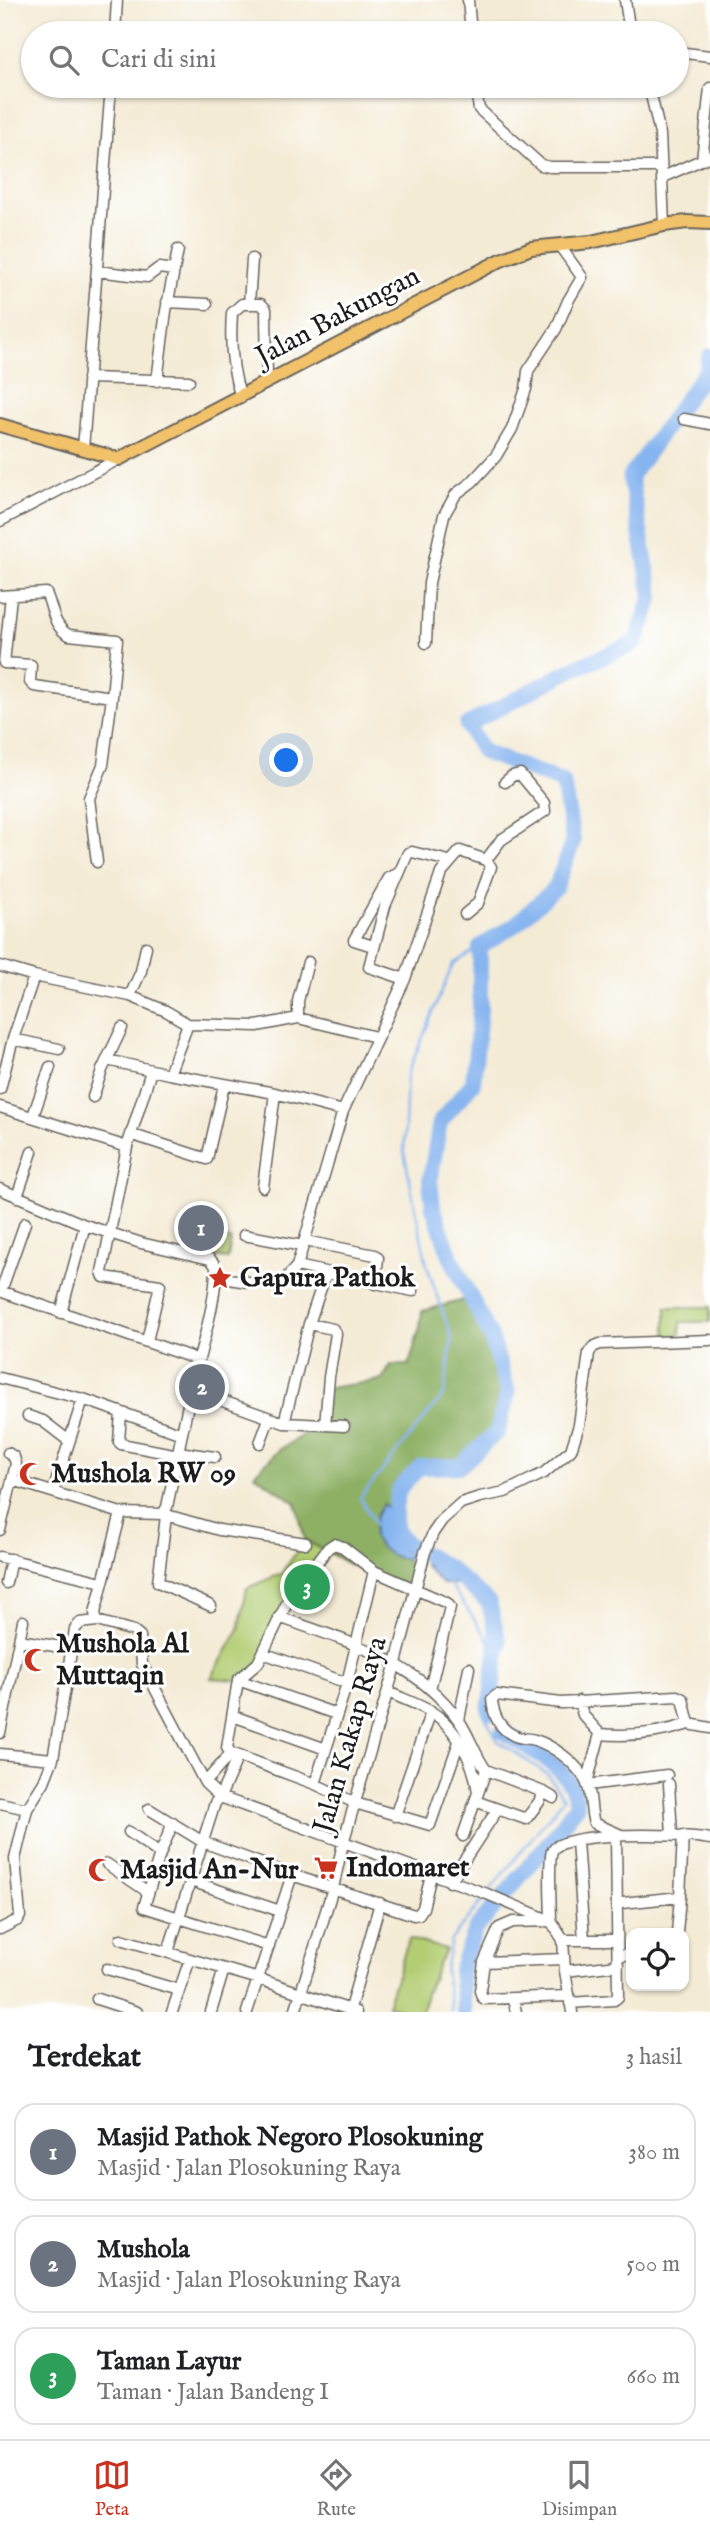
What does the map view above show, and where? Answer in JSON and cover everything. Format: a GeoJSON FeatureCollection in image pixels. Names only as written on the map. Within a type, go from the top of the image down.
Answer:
{"type":"FeatureCollection","features":[{"type":"Feature","properties":{"kind":"main road","name":"Jalan Bakungan"},"geometry":{"type":"LineString","coordinates":[[119,459],[489,265],[531,248],[591,242],[664,225],[710,223]]}},
{"type":"Feature","properties":{"kind":"main road"},"geometry":{"type":"LineString","coordinates":[[0,425],[119,459]]}},
{"type":"Feature","properties":{"kind":"street"},"geometry":{"type":"LineString","coordinates":[[116,21],[117,0]]}},
{"type":"Feature","properties":{"kind":"street"},"geometry":{"type":"LineString","coordinates":[[468,0],[470,21]]}},
{"type":"Feature","properties":{"kind":"street"},"geometry":{"type":"LineString","coordinates":[[625,0],[628,21]]}},
{"type":"Feature","properties":{"kind":"street"},"geometry":{"type":"LineString","coordinates":[[689,53],[710,56]]}},
{"type":"Feature","properties":{"kind":"street"},"geometry":{"type":"LineString","coordinates":[[477,98],[479,109],[541,165],[661,172],[706,158],[710,88]]}},
{"type":"Feature","properties":{"kind":"street"},"geometry":{"type":"LineString","coordinates":[[83,449],[110,98]]}},
{"type":"Feature","properties":{"kind":"street"},"geometry":{"type":"LineString","coordinates":[[652,98],[658,120],[664,225]]}},
{"type":"Feature","properties":{"kind":"street"},"geometry":{"type":"LineString","coordinates":[[426,643],[429,583],[444,515],[456,494],[472,482],[496,456],[512,429],[526,389],[528,371],[556,329],[583,276],[559,245]]}},
{"type":"Feature","properties":{"kind":"street"},"geometry":{"type":"LineString","coordinates":[[157,381],[167,302],[178,250]]}},
{"type":"Feature","properties":{"kind":"street"},"geometry":{"type":"LineString","coordinates":[[249,304],[252,260]]}},
{"type":"Feature","properties":{"kind":"street"},"geometry":{"type":"LineString","coordinates":[[97,271],[147,276],[159,268],[174,270]]}},
{"type":"Feature","properties":{"kind":"street"},"geometry":{"type":"LineString","coordinates":[[167,302],[207,304]]}},
{"type":"Feature","properties":{"kind":"street"},"geometry":{"type":"LineString","coordinates":[[241,397],[232,360],[232,313],[239,306],[261,304],[266,309],[267,382]]}},
{"type":"Feature","properties":{"kind":"street"},"geometry":{"type":"LineString","coordinates":[[88,378],[189,381]]}},
{"type":"Feature","properties":{"kind":"street"},"geometry":{"type":"LineString","coordinates":[[684,419],[710,424]]}},
{"type":"Feature","properties":{"kind":"street"},"geometry":{"type":"LineString","coordinates":[[96,453],[98,470]]}},
{"type":"Feature","properties":{"kind":"street"},"geometry":{"type":"LineString","coordinates":[[0,521],[119,459]]}},
{"type":"Feature","properties":{"kind":"street"},"geometry":{"type":"LineString","coordinates":[[97,862],[89,797],[103,765],[112,698],[117,640],[62,632],[55,621],[46,593],[6,596],[2,663],[32,665],[30,682],[34,686],[112,698]]}},
{"type":"Feature","properties":{"kind":"street"},"geometry":{"type":"LineString","coordinates":[[486,860],[501,840],[545,811],[544,803],[520,774],[505,782]]}},
{"type":"Feature","properties":{"kind":"street"},"geometry":{"type":"LineString","coordinates":[[216,1277],[282,1283],[297,1266],[343,1111],[405,979],[441,873],[460,850],[486,860],[491,867],[481,898],[465,914]]}},
{"type":"Feature","properties":{"kind":"street"},"geometry":{"type":"LineString","coordinates":[[405,979],[371,970],[369,965],[399,873],[408,853],[412,852],[449,861]]}},
{"type":"Feature","properties":{"kind":"street"},"geometry":{"type":"LineString","coordinates":[[373,946],[354,940],[389,878],[399,873]]}},
{"type":"Feature","properties":{"kind":"street"},"geometry":{"type":"LineString","coordinates":[[130,996],[141,971],[146,947]]}},
{"type":"Feature","properties":{"kind":"street"},"geometry":{"type":"LineString","coordinates":[[298,1018],[298,1001],[308,962]]}},
{"type":"Feature","properties":{"kind":"street"},"geometry":{"type":"LineString","coordinates":[[0,966],[130,996],[166,1011],[188,1024],[257,1026],[298,1018],[376,1037]]}},
{"type":"Feature","properties":{"kind":"street"},"geometry":{"type":"LineString","coordinates":[[0,1089],[34,976]]}},
{"type":"Feature","properties":{"kind":"street"},"geometry":{"type":"LineString","coordinates":[[169,1074],[188,1024]]}},
{"type":"Feature","properties":{"kind":"street"},"geometry":{"type":"LineString","coordinates":[[93,1097],[122,1028]]}},
{"type":"Feature","properties":{"kind":"street"},"geometry":{"type":"LineString","coordinates":[[13,1039],[59,1049]]}},
{"type":"Feature","properties":{"kind":"street"},"geometry":{"type":"LineString","coordinates":[[107,1060],[151,1071],[275,1093],[343,1111]]}},
{"type":"Feature","properties":{"kind":"street"},"geometry":{"type":"LineString","coordinates":[[33,1116],[50,1067]]}},
{"type":"Feature","properties":{"kind":"street"},"geometry":{"type":"LineString","coordinates":[[147,1341],[160,1285],[102,1275],[130,1134],[151,1071]]}},
{"type":"Feature","properties":{"kind":"street"},"geometry":{"type":"LineString","coordinates":[[130,1134],[206,1159],[224,1085]]}},
{"type":"Feature","properties":{"kind":"street"},"geometry":{"type":"LineString","coordinates":[[263,1187],[275,1093]]}},
{"type":"Feature","properties":{"kind":"street"},"geometry":{"type":"LineString","coordinates":[[0,1107],[127,1147]]}},
{"type":"Feature","properties":{"kind":"street"},"geometry":{"type":"LineString","coordinates":[[17,1197],[32,1152]]}},
{"type":"Feature","properties":{"kind":"street"},"geometry":{"type":"LineString","coordinates":[[0,1189],[85,1225],[142,1243],[210,1259],[216,1266],[206,1331],[165,1515],[158,1582],[211,1606]]}},
{"type":"Feature","properties":{"kind":"street"},"geometry":{"type":"LineString","coordinates":[[25,1223],[0,1291],[199,1360]]}},
{"type":"Feature","properties":{"kind":"street"},"geometry":{"type":"LineString","coordinates":[[61,1313],[85,1225]]}},
{"type":"Feature","properties":{"kind":"street"},"geometry":{"type":"LineString","coordinates":[[244,1235],[375,1255],[379,1264],[375,1284]]}},
{"type":"Feature","properties":{"kind":"street"},"geometry":{"type":"LineString","coordinates":[[297,1266],[413,1291]]}},
{"type":"Feature","properties":{"kind":"street"},"geometry":{"type":"LineString","coordinates":[[284,1423],[309,1324],[326,1273]]}},
{"type":"Feature","properties":{"kind":"street"},"geometry":{"type":"LineString","coordinates":[[309,1324],[333,1329],[336,1334],[325,1426]]}},
{"type":"Feature","properties":{"kind":"street","name":"Jalan Kakap Raya"},"geometry":{"type":"LineString","coordinates":[[295,2012],[333,1888],[343,1843],[388,1692],[425,1552],[433,1533],[442,1520],[461,1503],[505,1492],[544,1473],[571,1450],[579,1425],[589,1353],[593,1347],[600,1344],[710,1340]]}},
{"type":"Feature","properties":{"kind":"street"},"geometry":{"type":"LineString","coordinates":[[0,1378],[83,1399],[182,1434]]}},
{"type":"Feature","properties":{"kind":"street"},"geometry":{"type":"LineString","coordinates":[[192,1390],[284,1423],[344,1426]]}},
{"type":"Feature","properties":{"kind":"street"},"geometry":{"type":"LineString","coordinates":[[53,1492],[83,1399]]}},
{"type":"Feature","properties":{"kind":"street"},"geometry":{"type":"LineString","coordinates":[[121,1412],[121,1444],[215,1457]]}},
{"type":"Feature","properties":{"kind":"street"},"geometry":{"type":"LineString","coordinates":[[28,1416],[43,1421],[69,1441]]}},
{"type":"Feature","properties":{"kind":"street"},"geometry":{"type":"LineString","coordinates":[[260,1443],[269,1419]]}},
{"type":"Feature","properties":{"kind":"street"},"geometry":{"type":"LineString","coordinates":[[0,1530],[2,1512],[13,1480],[16,1461],[8,1453]]}},
{"type":"Feature","properties":{"kind":"street"},"geometry":{"type":"LineString","coordinates":[[13,1480],[121,1513],[165,1515],[219,1530],[306,1543]]}},
{"type":"Feature","properties":{"kind":"street"},"geometry":{"type":"LineString","coordinates":[[97,1621],[96,1609],[102,1582],[121,1513]]}},
{"type":"Feature","properties":{"kind":"street"},"geometry":{"type":"LineString","coordinates":[[430,1689],[450,1607],[447,1603],[374,1571],[337,1544],[331,1546],[314,1566],[300,1576],[258,1662],[238,1680],[227,1748],[234,1754],[315,1784],[355,1803],[430,1825],[458,1742]]}},
{"type":"Feature","properties":{"kind":"street"},"geometry":{"type":"LineString","coordinates":[[6,1583],[5,1558],[102,1582]]}},
{"type":"Feature","properties":{"kind":"street"},"geometry":{"type":"LineString","coordinates":[[315,1784],[347,1683],[374,1571]]}},
{"type":"Feature","properties":{"kind":"street"},"geometry":{"type":"LineString","coordinates":[[279,1617],[396,1663],[430,1689],[458,1720],[486,1770],[543,1791],[554,1798]]}},
{"type":"Feature","properties":{"kind":"street"},"geometry":{"type":"LineString","coordinates":[[0,1733],[23,1621]]}},
{"type":"Feature","properties":{"kind":"street"},"geometry":{"type":"LineString","coordinates":[[0,1929],[18,1920],[20,1916],[14,1869],[27,1809],[44,1782],[53,1759],[76,1625],[97,1621],[134,1631],[140,1636],[142,1664],[205,1783],[220,1797],[487,1894],[551,1921]]}},
{"type":"Feature","properties":{"kind":"street"},"geometry":{"type":"LineString","coordinates":[[20,1640],[72,1649]]}},
{"type":"Feature","properties":{"kind":"street"},"geometry":{"type":"LineString","coordinates":[[263,1653],[347,1683]]}},
{"type":"Feature","properties":{"kind":"street"},"geometry":{"type":"LineString","coordinates":[[458,1720],[469,1668]]}},
{"type":"Feature","properties":{"kind":"street"},"geometry":{"type":"LineString","coordinates":[[238,1680],[336,1714]]}},
{"type":"Feature","properties":{"kind":"street"},"geometry":{"type":"LineString","coordinates":[[388,1692],[430,1711],[458,1742],[473,1766],[477,1796],[496,1810],[523,1819],[529,1818],[543,1791]]}},
{"type":"Feature","properties":{"kind":"street"},"geometry":{"type":"LineString","coordinates":[[588,1784],[573,1764],[551,1747],[514,1736],[501,1726],[493,1712],[492,1699],[497,1695],[550,1702],[680,1697],[683,1699],[689,1724]]}},
{"type":"Feature","properties":{"kind":"street"},"geometry":{"type":"LineString","coordinates":[[579,1701],[583,1715],[600,1734],[671,1730],[689,1724],[710,1728]]}},
{"type":"Feature","properties":{"kind":"street"},"geometry":{"type":"LineString","coordinates":[[395,1816],[430,1711]]}},
{"type":"Feature","properties":{"kind":"street"},"geometry":{"type":"LineString","coordinates":[[233,1716],[326,1749]]}},
{"type":"Feature","properties":{"kind":"street"},"geometry":{"type":"LineString","coordinates":[[600,1734],[588,1784],[594,1823],[619,1835]]}},
{"type":"Feature","properties":{"kind":"street"},"geometry":{"type":"LineString","coordinates":[[0,1754],[53,1759]]}},
{"type":"Feature","properties":{"kind":"street"},"geometry":{"type":"LineString","coordinates":[[205,1783],[234,1754]]}},
{"type":"Feature","properties":{"kind":"street"},"geometry":{"type":"LineString","coordinates":[[168,1952],[215,1802],[220,1797],[234,1754]]}},
{"type":"Feature","properties":{"kind":"street"},"geometry":{"type":"LineString","coordinates":[[463,1836],[486,1770]]}},
{"type":"Feature","properties":{"kind":"street"},"geometry":{"type":"LineString","coordinates":[[588,1784],[668,1780],[672,1835]]}},
{"type":"Feature","properties":{"kind":"street"},"geometry":{"type":"LineString","coordinates":[[0,1802],[27,1809]]}},
{"type":"Feature","properties":{"kind":"street"},"geometry":{"type":"LineString","coordinates":[[149,1809],[203,1842],[292,1875],[414,1914],[419,1914],[423,1908],[431,1875]]}},
{"type":"Feature","properties":{"kind":"street"},"geometry":{"type":"LineString","coordinates":[[450,1882],[496,1810]]}},
{"type":"Feature","properties":{"kind":"street"},"geometry":{"type":"LineString","coordinates":[[173,1823],[160,1854],[144,1907],[269,1946]]}},
{"type":"Feature","properties":{"kind":"street"},"geometry":{"type":"LineString","coordinates":[[128,1832],[160,1854]]}},
{"type":"Feature","properties":{"kind":"street"},"geometry":{"type":"LineString","coordinates":[[551,1921],[513,1922],[499,1928],[484,1962],[482,1997],[570,2004],[617,1999],[619,1835]]}},
{"type":"Feature","properties":{"kind":"street"},"geometry":{"type":"LineString","coordinates":[[570,2004],[563,1940],[551,1921],[552,1851],[561,1842],[619,1835],[683,1835],[710,1839]]}},
{"type":"Feature","properties":{"kind":"street"},"geometry":{"type":"LineString","coordinates":[[677,1928],[683,1835]]}},
{"type":"Feature","properties":{"kind":"street"},"geometry":{"type":"LineString","coordinates":[[577,1841],[584,1940]]}},
{"type":"Feature","properties":{"kind":"street"},"geometry":{"type":"LineString","coordinates":[[107,1864],[148,1892]]}},
{"type":"Feature","properties":{"kind":"street"},"geometry":{"type":"LineString","coordinates":[[247,2012],[292,1875]]}},
{"type":"Feature","properties":{"kind":"street"},"geometry":{"type":"LineString","coordinates":[[191,1881],[280,1911]]}},
{"type":"Feature","properties":{"kind":"street"},"geometry":{"type":"LineString","coordinates":[[622,1903],[680,1897]]}},
{"type":"Feature","properties":{"kind":"street"},"geometry":{"type":"LineString","coordinates":[[121,1939],[259,1979],[352,2011],[380,1903]]}},
{"type":"Feature","properties":{"kind":"street"},"geometry":{"type":"LineString","coordinates":[[563,1940],[617,1940]]}},
{"type":"Feature","properties":{"kind":"street"},"geometry":{"type":"LineString","coordinates":[[172,2012],[190,1959]]}},
{"type":"Feature","properties":{"kind":"street"},"geometry":{"type":"LineString","coordinates":[[484,1962],[564,1959]]}},
{"type":"Feature","properties":{"kind":"street"},"geometry":{"type":"LineString","coordinates":[[565,1970],[618,1965]]}},
{"type":"Feature","properties":{"kind":"street"},"geometry":{"type":"LineString","coordinates":[[107,1969],[179,1990]]}},
{"type":"Feature","properties":{"kind":"street"},"geometry":{"type":"LineString","coordinates":[[211,2012],[224,1969]]}},
{"type":"Feature","properties":{"kind":"street"},"geometry":{"type":"LineString","coordinates":[[97,1999],[137,2012]]}},
{"type":"Feature","properties":{"kind":"street"},"geometry":{"type":"LineString","coordinates":[[513,1999],[516,2012]]}},
{"type":"Feature","properties":{"kind":"green space"},"geometry":{"type":"Polygon","coordinates":[[[220,1238],[231,1240],[228,1259],[200,1255],[201,1247],[218,1250],[220,1238]]]}},
{"type":"Feature","properties":{"kind":"green space"},"geometry":{"type":"Polygon","coordinates":[[[464,1300],[486,1338],[502,1394],[492,1434],[459,1464],[420,1464],[393,1490],[390,1530],[403,1550],[417,1590],[353,1566],[305,1540],[296,1503],[254,1474],[279,1450],[318,1425],[321,1389],[382,1380],[391,1365],[409,1365],[422,1311],[464,1300]]]}},
{"type":"Feature","properties":{"kind":"green space"},"geometry":{"type":"Polygon","coordinates":[[[666,1307],[710,1307],[710,1322],[681,1322],[680,1335],[666,1335],[666,1307]]]}},
{"type":"Feature","properties":{"kind":"green space"},"geometry":{"type":"Polygon","coordinates":[[[305,1540],[330,1553],[315,1577],[319,1580],[309,1599],[295,1595],[259,1664],[238,1680],[211,1678],[239,1629],[247,1588],[281,1574],[305,1540]]]}},
{"type":"Feature","properties":{"kind":"green space"},"geometry":{"type":"Polygon","coordinates":[[[409,1939],[445,1949],[426,1993],[422,2012],[409,2012],[387,2005],[409,1939]]]}},
{"type":"Feature","properties":{"kind":"water"},"geometry":{"type":"Polygon","coordinates":[[[383,1504],[391,1511],[390,1530],[403,1550],[412,1557],[400,1558],[389,1554],[373,1537],[376,1516],[383,1504]]]}},
{"type":"Feature","properties":{"kind":"water"},"geometry":{"type":"Polygon","coordinates":[[[424,1565],[450,1569],[464,1579],[458,1584],[442,1584],[424,1565]]]}},
{"type":"Feature","properties":{"kind":"waterway"},"geometry":{"type":"LineString","coordinates":[[491,1713],[489,1710],[499,1643],[489,1603],[450,1569],[407,1544],[395,1529],[395,1508],[399,1489],[420,1467],[460,1466],[497,1432],[508,1393],[491,1337],[451,1258],[433,1207],[430,1181],[440,1122],[473,1083],[480,1010],[480,947],[516,924],[556,887],[573,841],[563,782],[483,752],[467,725],[573,669],[636,643],[652,596],[630,477],[706,371],[710,356]]}},
{"type":"Feature","properties":{"kind":"waterway"},"geometry":{"type":"LineString","coordinates":[[377,1527],[360,1498],[444,1394],[452,1339],[427,1266],[404,1152],[407,1075],[453,964],[480,947]]}},
{"type":"Feature","properties":{"kind":"waterway"},"geometry":{"type":"LineString","coordinates":[[449,1583],[490,1642],[483,1713],[498,1741],[547,1774],[564,1798],[490,1890]]}},
{"type":"Feature","properties":{"kind":"waterway"},"geometry":{"type":"LineString","coordinates":[[464,2012],[460,1970],[475,1930],[577,1805],[568,1780],[559,1770],[503,1731]]}},
{"type":"Feature","properties":{"kind":"waterway"},"geometry":{"type":"LineString","coordinates":[[451,2012],[445,1970],[451,1940],[486,1896]]}},
{"type":"Feature","properties":{"kind":"place","name":"Masjid Pathok Negoro Plosokuning"},"geometry":{"type":"Point","coordinates":[201,1228]}},
{"type":"Feature","properties":{"kind":"place","name":"Gapura Pathok"},"geometry":{"type":"Point","coordinates":[220,1278]}},
{"type":"Feature","properties":{"kind":"place","name":"Mushola"},"geometry":{"type":"Point","coordinates":[202,1387]}},
{"type":"Feature","properties":{"kind":"place","name":"Mushola RW 09"},"geometry":{"type":"Point","coordinates":[31,1474]}},
{"type":"Feature","properties":{"kind":"place","name":"Taman Layur"},"geometry":{"type":"Point","coordinates":[307,1587]}},
{"type":"Feature","properties":{"kind":"place","name":"Mushola Al Muttaqin"},"geometry":{"type":"Point","coordinates":[36,1660]}},
{"type":"Feature","properties":{"kind":"place","name":"Indomaret"},"geometry":{"type":"Point","coordinates":[326,1868]}},
{"type":"Feature","properties":{"kind":"place","name":"Masjid An-Nur"},"geometry":{"type":"Point","coordinates":[100,1870]}}]}
